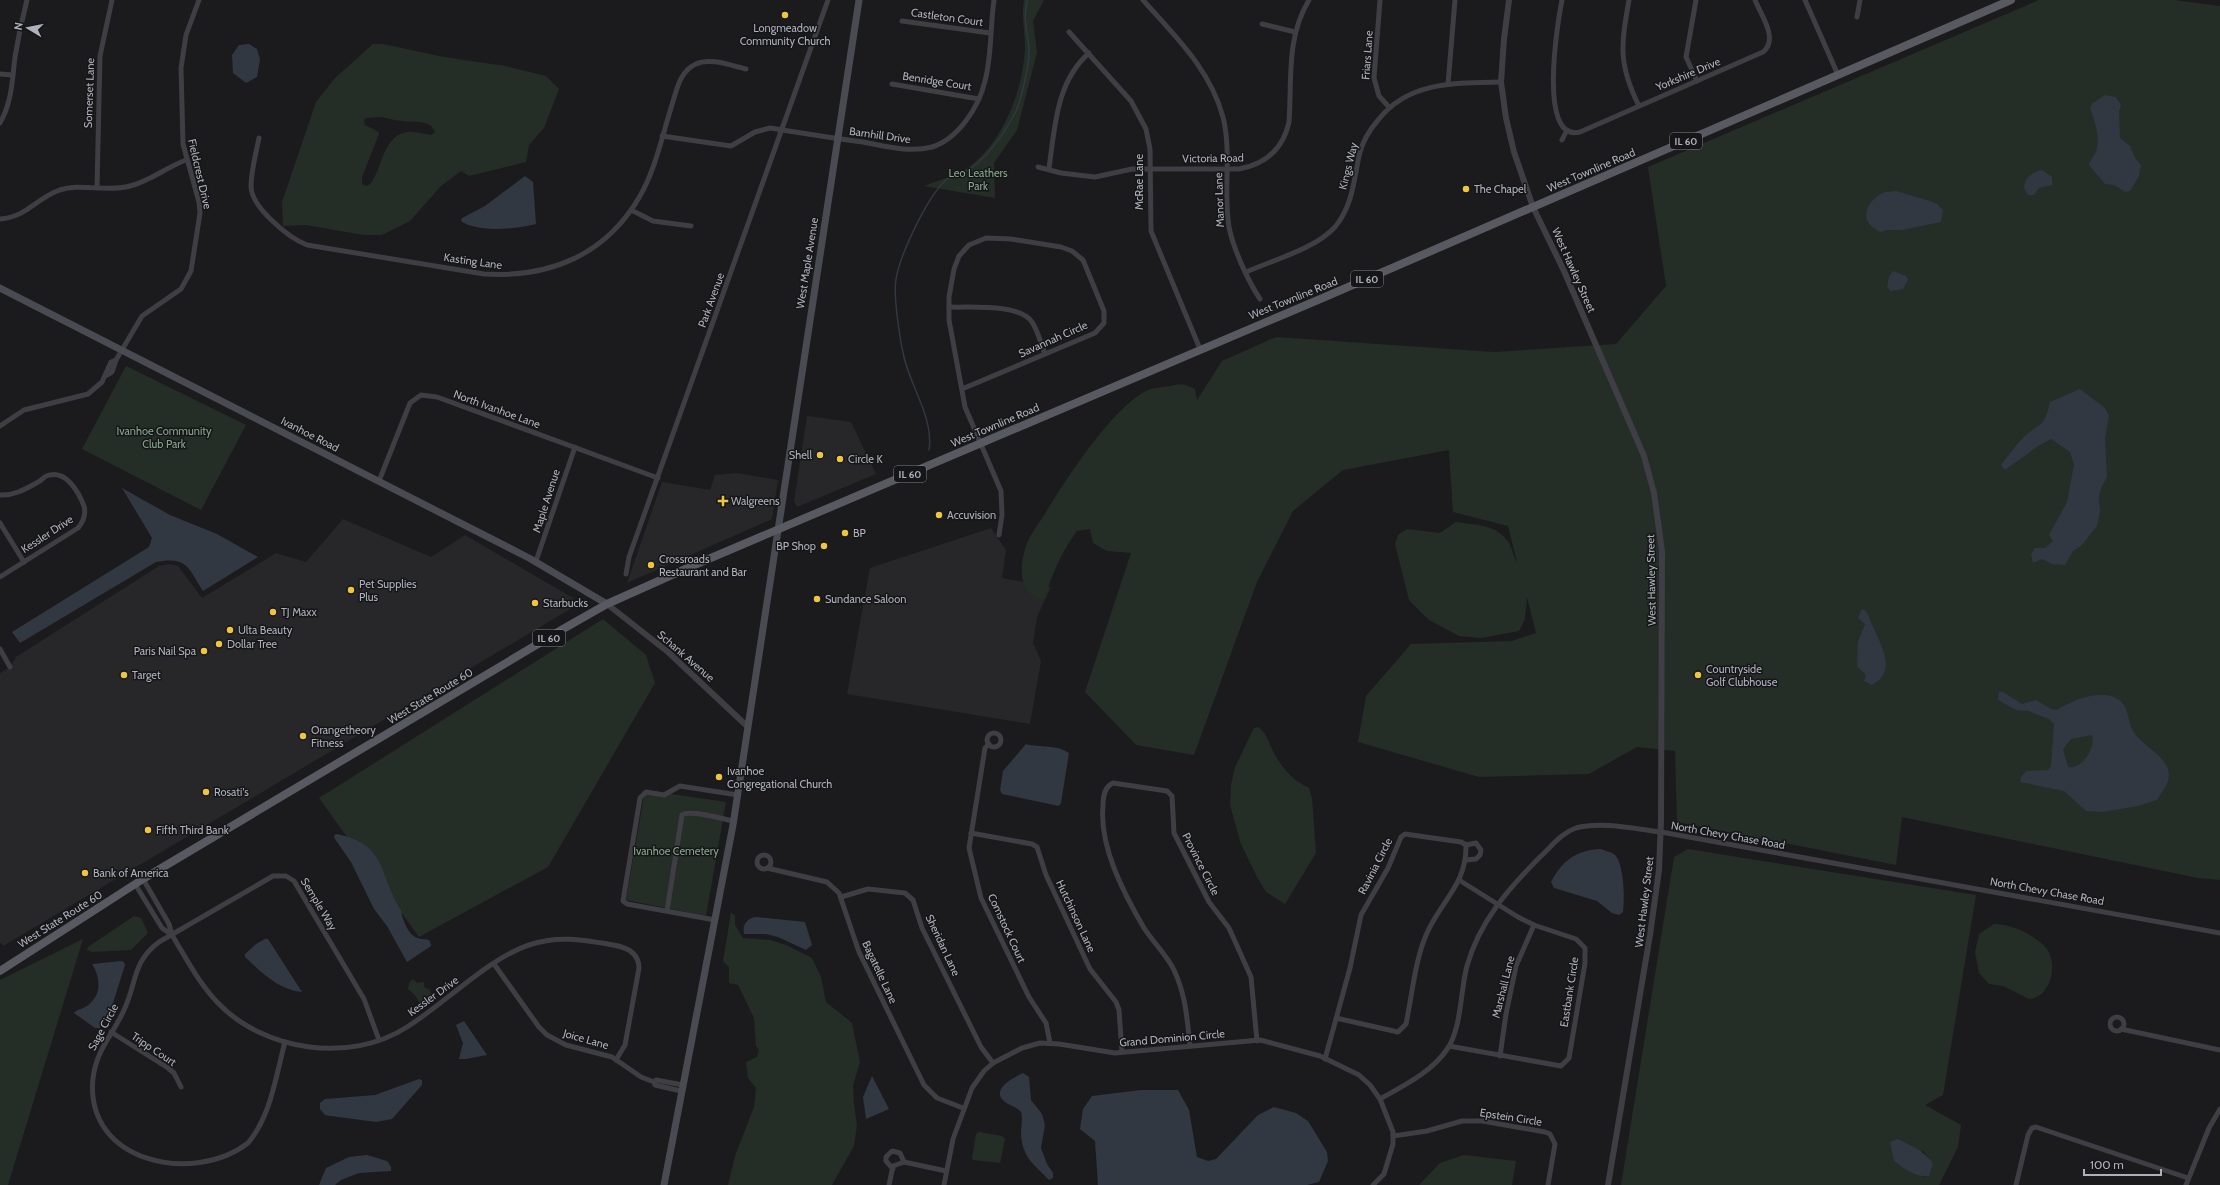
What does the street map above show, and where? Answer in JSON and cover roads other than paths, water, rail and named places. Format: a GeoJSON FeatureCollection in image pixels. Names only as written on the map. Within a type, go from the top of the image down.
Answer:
{"type":"FeatureCollection","features":[{"type":"Feature","properties":{"kind":"main road","name":"West Maple Avenue"},"geometry":{"type":"LineString","coordinates":[[664,1185],[734,821],[859,0]]}},
{"type":"Feature","properties":{"kind":"main road","name":"IL 60"},"geometry":{"type":"LineString","coordinates":[[1838,75],[2011,0]]}},
{"type":"Feature","properties":{"kind":"main road","name":"West Townline Road"},"geometry":{"type":"LineString","coordinates":[[778,529],[981,444],[1838,75]]}},
{"type":"Feature","properties":{"kind":"main road","name":"Ivanhoe Road"},"geometry":{"type":"LineString","coordinates":[[0,288],[536,561],[607,604]]}},
{"type":"Feature","properties":{"kind":"main road","name":"IL 60"},"geometry":{"type":"LineString","coordinates":[[607,604],[778,529]]}},
{"type":"Feature","properties":{"kind":"main road","name":"West State Route 60"},"geometry":{"type":"LineString","coordinates":[[0,971],[143,879],[607,604]]}},
{"type":"Feature","properties":{"kind":"street"},"geometry":{"type":"LineString","coordinates":[[0,123],[7,107],[19,30],[26,0]]}},
{"type":"Feature","properties":{"kind":"street","name":"Somerset Lane"},"geometry":{"type":"LineString","coordinates":[[97,188],[100,56],[112,0]]}},
{"type":"Feature","properties":{"kind":"street","name":"Fieldcrest Drive"},"geometry":{"type":"LineString","coordinates":[[0,426],[24,410],[88,394],[112,372],[116,360],[142,316],[152,308],[174,296],[181,290],[189,277],[196,247],[200,213],[197,194],[186,160],[181,124],[182,56],[186,35],[199,0]]}},
{"type":"Feature","properties":{"kind":"street","name":"Park Avenue"},"geometry":{"type":"LineString","coordinates":[[626,574],[629,557],[828,0]]}},
{"type":"Feature","properties":{"kind":"street","name":"Barnhill Drive"},"geometry":{"type":"LineString","coordinates":[[662,136],[731,146],[765,129],[782,130],[907,149],[933,147],[946,140],[959,128],[979,99],[989,64],[990,33],[994,0]]}},
{"type":"Feature","properties":{"kind":"street","name":"Victoria Road"},"geometry":{"type":"LineString","coordinates":[[1038,167],[1095,177],[1132,169],[1239,169],[1258,164],[1274,154],[1283,140],[1289,122],[1291,53],[1295,32],[1309,0]]}},
{"type":"Feature","properties":{"kind":"street","name":"Friars Lane"},"geometry":{"type":"LineString","coordinates":[[1380,0],[1374,78],[1379,96],[1389,107]]}},
{"type":"Feature","properties":{"kind":"street"},"geometry":{"type":"LineString","coordinates":[[1448,84],[1455,0]]}},
{"type":"Feature","properties":{"kind":"street","name":"West Hawley Street"},"geometry":{"type":"LineString","coordinates":[[1509,0],[1501,82],[1510,138],[1533,207],[1564,271],[1644,456],[1654,493],[1662,551],[1661,832],[1654,912],[1608,1185]]}},
{"type":"Feature","properties":{"kind":"street"},"geometry":{"type":"LineString","coordinates":[[1562,0],[1555,41],[1554,72],[1559,122],[1567,130],[1562,140]]}},
{"type":"Feature","properties":{"kind":"street"},"geometry":{"type":"LineString","coordinates":[[1629,0],[1623,36],[1622,57],[1626,77],[1639,106]]}},
{"type":"Feature","properties":{"kind":"street"},"geometry":{"type":"LineString","coordinates":[[1696,0],[1686,56],[1697,81]]}},
{"type":"Feature","properties":{"kind":"street","name":"Yorkshire Drive"},"geometry":{"type":"LineString","coordinates":[[1567,130],[1573,133],[1580,132],[1757,56],[1767,49],[1771,39],[1755,0]]}},
{"type":"Feature","properties":{"kind":"street"},"geometry":{"type":"LineString","coordinates":[[1805,0],[1838,75]]}},
{"type":"Feature","properties":{"kind":"street"},"geometry":{"type":"LineString","coordinates":[[1857,16],[1860,0]]}},
{"type":"Feature","properties":{"kind":"street","name":"Manor Lane"},"geometry":{"type":"LineString","coordinates":[[1147,1],[1189,51],[1207,78],[1223,118],[1228,169],[1229,226],[1246,272],[1260,300]]}},
{"type":"Feature","properties":{"kind":"street","name":"Castleton Court"},"geometry":{"type":"LineString","coordinates":[[902,21],[990,33]]}},
{"type":"Feature","properties":{"kind":"street"},"geometry":{"type":"LineString","coordinates":[[1262,24],[1295,32]]}},
{"type":"Feature","properties":{"kind":"street","name":"McRae Lane"},"geometry":{"type":"LineString","coordinates":[[1069,32],[1123,91],[1138,112],[1148,139],[1151,231],[1200,350]]}},
{"type":"Feature","properties":{"kind":"street"},"geometry":{"type":"LineString","coordinates":[[1049,168],[1062,93],[1072,70],[1088,53]]}},
{"type":"Feature","properties":{"kind":"street","name":"Kasting Lane"},"geometry":{"type":"LineString","coordinates":[[259,138],[252,178],[253,195],[257,202],[284,232],[307,245],[484,274],[516,275],[555,268],[573,260],[606,238],[631,210],[648,179],[680,81],[690,67],[696,64],[708,62],[746,69]]}},
{"type":"Feature","properties":{"kind":"street"},"geometry":{"type":"LineString","coordinates":[[0,74],[13,75]]}},
{"type":"Feature","properties":{"kind":"street","name":"Kings Way"},"geometry":{"type":"LineString","coordinates":[[1246,272],[1314,243],[1335,227],[1345,212],[1349,202],[1360,152],[1367,136],[1389,107],[1401,98],[1419,89],[1448,84],[1501,82]]}},
{"type":"Feature","properties":{"kind":"street","name":"Benridge Court"},"geometry":{"type":"LineString","coordinates":[[892,84],[979,99]]}},
{"type":"Feature","properties":{"kind":"street"},"geometry":{"type":"LineString","coordinates":[[0,219],[23,214],[58,191],[78,187],[116,189],[130,186],[186,160]]}},
{"type":"Feature","properties":{"kind":"street"},"geometry":{"type":"LineString","coordinates":[[631,210],[653,221],[691,226]]}},
{"type":"Feature","properties":{"kind":"street","name":"Savannah Circle"},"geometry":{"type":"LineString","coordinates":[[962,389],[1095,333],[1104,323],[1104,311],[1083,260],[1072,251],[1060,247],[1011,239],[986,238],[969,245],[959,256],[954,269],[949,308],[962,389],[965,407],[1001,491],[1002,515],[999,535]]}},
{"type":"Feature","properties":{"kind":"street"},"geometry":{"type":"LineString","coordinates":[[949,308],[984,308],[1022,313],[1032,322],[1046,354]]}},
{"type":"Feature","properties":{"kind":"street","name":"North Ivanhoe Lane"},"geometry":{"type":"LineString","coordinates":[[379,481],[410,403],[421,395],[437,398],[658,478]]}},
{"type":"Feature","properties":{"kind":"street","name":"Maple Avenue"},"geometry":{"type":"LineString","coordinates":[[536,561],[575,447]]}},
{"type":"Feature","properties":{"kind":"street","name":"Kessler Drive"},"geometry":{"type":"LineString","coordinates":[[0,495],[17,493],[50,474],[60,476],[69,481],[82,500],[85,511],[83,523],[78,528],[0,577]]}},
{"type":"Feature","properties":{"kind":"street"},"geometry":{"type":"LineString","coordinates":[[0,523],[24,562]]}},
{"type":"Feature","properties":{"kind":"street","name":"Schank Avenue"},"geometry":{"type":"LineString","coordinates":[[607,604],[668,652],[748,727]]}},
{"type":"Feature","properties":{"kind":"street"},"geometry":{"type":"LineString","coordinates":[[0,649],[10,667]]}},
{"type":"Feature","properties":{"kind":"street","name":"Comstock Court"},"geometry":{"type":"LineString","coordinates":[[989,744],[985,748],[969,848],[981,898],[1029,997],[1046,1023],[1050,1044]]}},
{"type":"Feature","properties":{"kind":"street","name":"Province Circle"},"geometry":{"type":"LineString","coordinates":[[1190,1046],[1186,998],[1174,969],[1144,928],[1108,856],[1101,819],[1104,795],[1109,785],[1113,782],[1167,791],[1172,796],[1174,834],[1209,902],[1229,928],[1251,977],[1257,1041]]}},
{"type":"Feature","properties":{"kind":"street"},"geometry":{"type":"LineString","coordinates":[[715,920],[627,904],[623,901],[641,796],[646,792],[664,795],[680,786],[738,795]]}},
{"type":"Feature","properties":{"kind":"street"},"geometry":{"type":"LineString","coordinates":[[667,912],[682,815],[686,813],[696,814],[734,821]]}},
{"type":"Feature","properties":{"kind":"street","name":"North Chevy Chase Road"},"geometry":{"type":"LineString","coordinates":[[1380,1099],[1432,1067],[1449,1046],[1455,1033],[1467,966],[1476,940],[1498,903],[1515,883],[1561,836],[1577,828],[1610,826],[1661,832],[2220,932]]}},
{"type":"Feature","properties":{"kind":"street","name":"Hutchinson Lane"},"geometry":{"type":"LineString","coordinates":[[971,833],[1032,844],[1037,847],[1046,875],[1090,969],[1116,1002],[1119,1010],[1122,1052]]}},
{"type":"Feature","properties":{"kind":"street","name":"Ravinia Circle"},"geometry":{"type":"LineString","coordinates":[[1325,1059],[1350,968],[1361,914],[1388,868],[1401,837],[1405,834],[1461,842],[1466,845],[1476,843],[1481,850],[1480,855],[1476,859],[1466,860]]}},
{"type":"Feature","properties":{"kind":"street"},"geometry":{"type":"LineString","coordinates":[[1336,1018],[1398,1032],[1403,1030],[1406,1024],[1421,948],[1427,932],[1459,880],[1466,860],[1466,845]]}},
{"type":"Feature","properties":{"kind":"street","name":"Bagatelle Lane"},"geometry":{"type":"LineString","coordinates":[[767,868],[827,882],[839,893],[859,952],[924,1085],[937,1098],[963,1108]]}},
{"type":"Feature","properties":{"kind":"street","name":"Semple Way"},"geometry":{"type":"LineString","coordinates":[[172,935],[266,879],[276,876],[288,877],[294,881],[364,999],[379,1040]]}},
{"type":"Feature","properties":{"kind":"street","name":"Kessler Drive"},"geometry":{"type":"LineString","coordinates":[[143,879],[169,924],[172,935],[200,982],[218,1003],[248,1026],[285,1042],[311,1047],[333,1048],[356,1046],[379,1040],[408,1027],[494,964],[525,947],[557,939],[583,939],[620,946],[629,950],[637,959],[639,968],[625,1045],[616,1060]]}},
{"type":"Feature","properties":{"kind":"street","name":"Eastbank Circle"},"geometry":{"type":"LineString","coordinates":[[1449,1046],[1561,1066],[1569,1058],[1585,962],[1585,948],[1576,939],[1534,925],[1459,880]]}},
{"type":"Feature","properties":{"kind":"street","name":"Kessler Drive"},"geometry":{"type":"LineString","coordinates":[[135,884],[162,928],[172,935]]}},
{"type":"Feature","properties":{"kind":"street","name":"Sheridan Lane"},"geometry":{"type":"LineString","coordinates":[[841,897],[868,889],[905,893],[913,900],[926,936],[981,1047],[993,1063]]}},
{"type":"Feature","properties":{"kind":"street","name":"Marshall Lane"},"geometry":{"type":"LineString","coordinates":[[1500,1056],[1506,1014],[1516,966],[1534,925]]}},
{"type":"Feature","properties":{"kind":"street","name":"Sage Circle"},"geometry":{"type":"LineString","coordinates":[[128,1156],[117,1146],[104,1129],[97,1113],[93,1092],[97,1059],[125,1008],[134,974],[142,959],[157,944],[172,935]]}},
{"type":"Feature","properties":{"kind":"street","name":"Joice Lane"},"geometry":{"type":"LineString","coordinates":[[494,964],[547,1035],[562,1044],[606,1054],[641,1077],[654,1082],[655,1085],[682,1088]]}},
{"type":"Feature","properties":{"kind":"street"},"geometry":{"type":"LineString","coordinates":[[2122,1028],[2220,1050]]}},
{"type":"Feature","properties":{"kind":"street","name":"Tripp Court"},"geometry":{"type":"LineString","coordinates":[[111,1032],[168,1068],[174,1073],[181,1087]]}},
{"type":"Feature","properties":{"kind":"street","name":"Grand Dominion Circle"},"geometry":{"type":"LineString","coordinates":[[944,1185],[953,1139],[963,1108],[972,1088],[984,1071],[993,1063],[1022,1048],[1040,1043],[1122,1052],[1257,1041],[1325,1059],[1359,1075],[1370,1085],[1380,1099],[1390,1119],[1393,1136],[1384,1174],[1373,1185]]}},
{"type":"Feature","properties":{"kind":"street"},"geometry":{"type":"LineString","coordinates":[[226,1162],[248,1143],[262,1122],[285,1042]]}},
{"type":"Feature","properties":{"kind":"street"},"geometry":{"type":"LineString","coordinates":[[2186,1185],[2209,1128],[2220,1109]]}},
{"type":"Feature","properties":{"kind":"street","name":"Epstein Circle"},"geometry":{"type":"LineString","coordinates":[[1393,1136],[1427,1131],[1462,1121],[1482,1121],[1545,1132],[1550,1134],[1555,1144],[1548,1185]]}},
{"type":"Feature","properties":{"kind":"street"},"geometry":{"type":"LineString","coordinates":[[2016,1185],[2028,1135],[2032,1128],[2036,1127],[2188,1178]]}},
{"type":"Feature","properties":{"kind":"street"},"geometry":{"type":"LineString","coordinates":[[892,1169],[886,1161],[886,1157],[892,1151],[900,1153],[904,1162]]}},
{"type":"Feature","properties":{"kind":"street"},"geometry":{"type":"LineString","coordinates":[[889,1185],[892,1169],[896,1164],[904,1162],[946,1171]]}},
{"type":"Feature","properties":{"kind":"waterway"},"geometry":{"type":"LineString","coordinates":[[929,450],[930,438],[928,426],[921,403],[907,369],[902,349],[896,307],[896,279],[903,256],[915,227],[931,199],[946,180],[963,173],[986,155],[1005,131],[1017,109],[1027,72],[1029,54],[1025,19],[1027,0]]}},
{"type":"Feature","properties":{"kind":"place","name":"Longmeadow Community Church"},"geometry":{"type":"Point","coordinates":[785,15]}},
{"type":"Feature","properties":{"kind":"place","name":"The Chapel"},"geometry":{"type":"Point","coordinates":[1466,189]}},
{"type":"Feature","properties":{"kind":"place","name":"Shell"},"geometry":{"type":"Point","coordinates":[820,455]}},
{"type":"Feature","properties":{"kind":"place","name":"Circle K"},"geometry":{"type":"Point","coordinates":[840,459]}},
{"type":"Feature","properties":{"kind":"place","name":"Walgreens"},"geometry":{"type":"Point","coordinates":[723,501]}},
{"type":"Feature","properties":{"kind":"place","name":"Accuvision"},"geometry":{"type":"Point","coordinates":[939,515]}},
{"type":"Feature","properties":{"kind":"place","name":"BP"},"geometry":{"type":"Point","coordinates":[845,533]}},
{"type":"Feature","properties":{"kind":"place","name":"BP Shop"},"geometry":{"type":"Point","coordinates":[824,546]}},
{"type":"Feature","properties":{"kind":"place","name":"Crossroads Restaurant and Bar"},"geometry":{"type":"Point","coordinates":[651,565]}},
{"type":"Feature","properties":{"kind":"place","name":"Pet Supplies Plus"},"geometry":{"type":"Point","coordinates":[351,590]}},
{"type":"Feature","properties":{"kind":"place","name":"Sundance Saloon"},"geometry":{"type":"Point","coordinates":[817,599]}},
{"type":"Feature","properties":{"kind":"place","name":"Starbucks"},"geometry":{"type":"Point","coordinates":[535,603]}},
{"type":"Feature","properties":{"kind":"place","name":"TJ Maxx"},"geometry":{"type":"Point","coordinates":[273,612]}},
{"type":"Feature","properties":{"kind":"place","name":"Ulta Beauty"},"geometry":{"type":"Point","coordinates":[230,630]}},
{"type":"Feature","properties":{"kind":"place","name":"Dollar Tree"},"geometry":{"type":"Point","coordinates":[219,644]}},
{"type":"Feature","properties":{"kind":"place","name":"Paris Nail Spa"},"geometry":{"type":"Point","coordinates":[204,651]}},
{"type":"Feature","properties":{"kind":"place","name":"Target"},"geometry":{"type":"Point","coordinates":[124,675]}},
{"type":"Feature","properties":{"kind":"place","name":"Countryside Golf Clubhouse"},"geometry":{"type":"Point","coordinates":[1698,675]}},
{"type":"Feature","properties":{"kind":"place","name":"Orangetheory Fitness"},"geometry":{"type":"Point","coordinates":[303,736]}},
{"type":"Feature","properties":{"kind":"place","name":"Ivanhoe Congregational Church"},"geometry":{"type":"Point","coordinates":[719,777]}},
{"type":"Feature","properties":{"kind":"place","name":"Rosati's"},"geometry":{"type":"Point","coordinates":[206,792]}},
{"type":"Feature","properties":{"kind":"place","name":"Fifth Third Bank"},"geometry":{"type":"Point","coordinates":[148,830]}},
{"type":"Feature","properties":{"kind":"place","name":"Bank of America"},"geometry":{"type":"Point","coordinates":[85,873]}},
{"type":"Feature","properties":{"kind":"park label","name":"Leo Leathers Park"},"geometry":{"type":"Point","coordinates":[978,179]}},
{"type":"Feature","properties":{"kind":"park label","name":"Ivanhoe Community Club Park"},"geometry":{"type":"Point","coordinates":[164,437]}},
{"type":"Feature","properties":{"kind":"park label","name":"Ivanhoe Cemetery"},"geometry":{"type":"Point","coordinates":[676,851]}}]}
